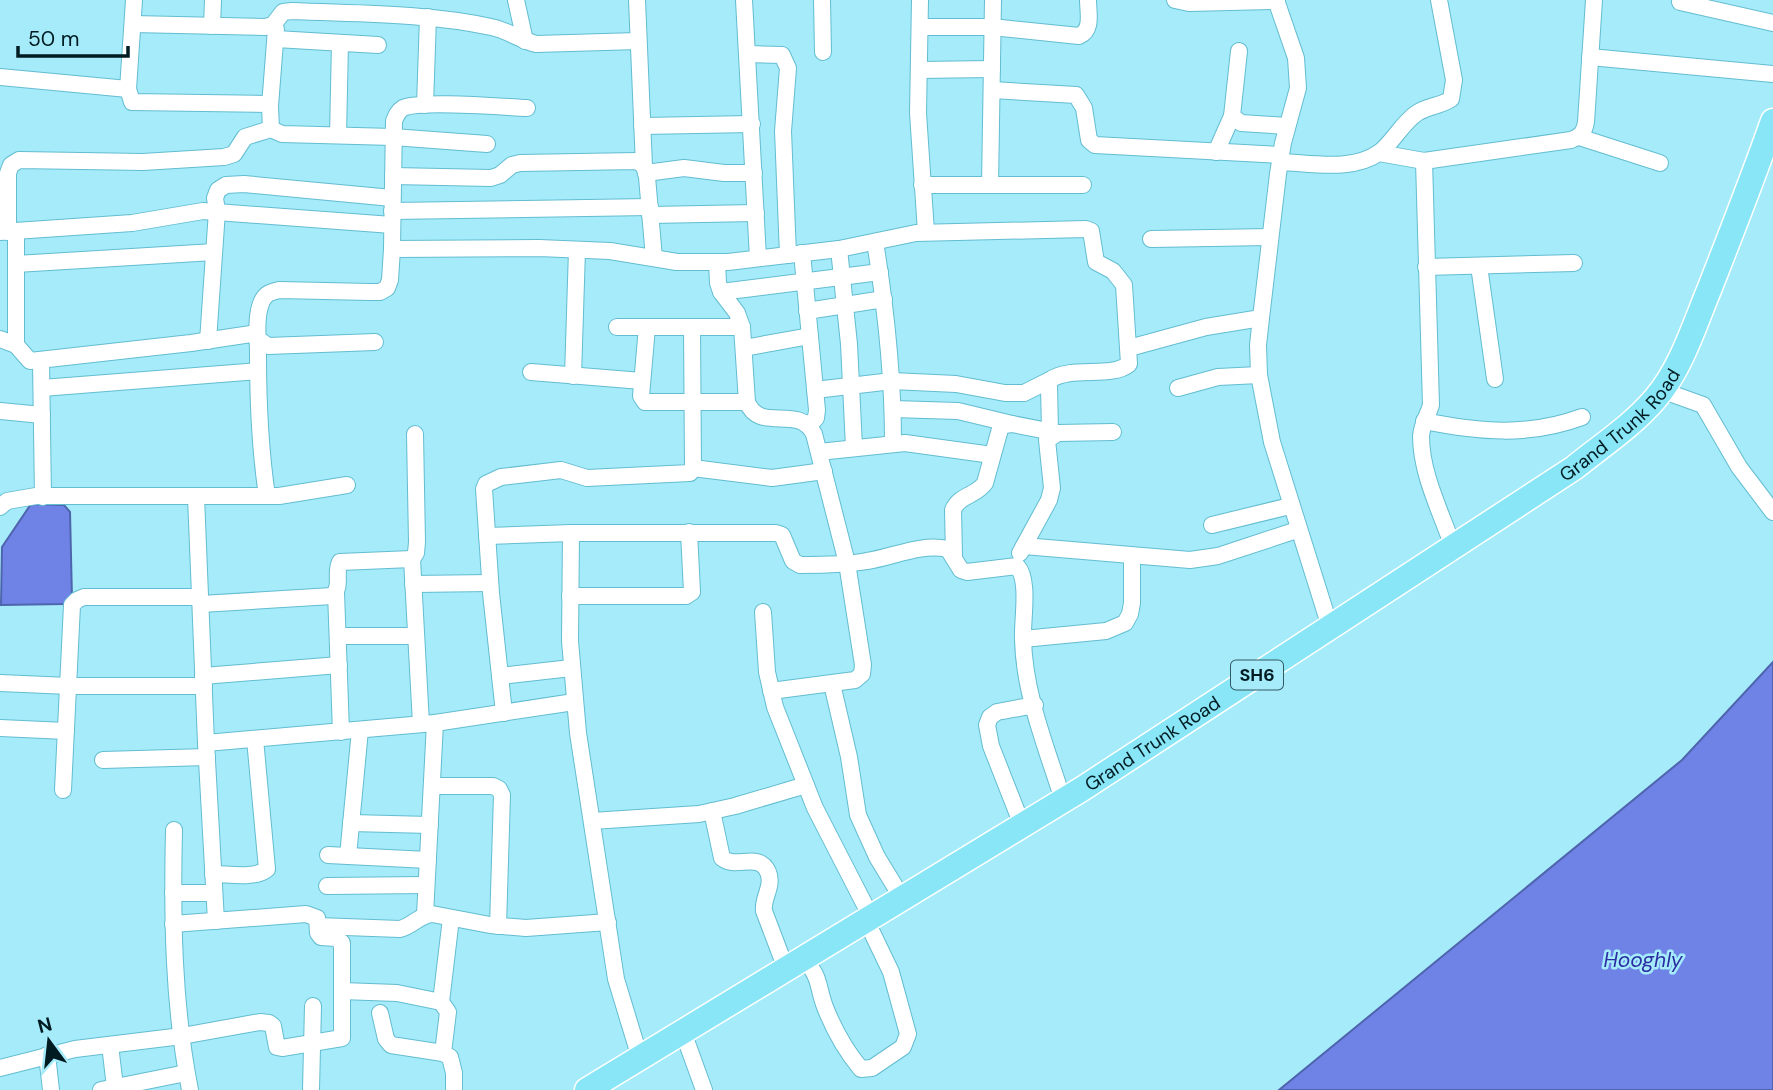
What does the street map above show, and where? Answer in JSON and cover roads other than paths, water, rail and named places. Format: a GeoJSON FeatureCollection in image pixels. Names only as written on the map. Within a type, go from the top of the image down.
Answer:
{"type":"FeatureCollection","features":[{"type":"Feature","properties":{"kind":"main road","name":"Grand Trunk Road"},"geometry":{"type":"LineString","coordinates":[[598,1087],[640,1058],[1063,800],[1574,468],[1634,420],[1671,375],[1690,336],[1773,121]]}},
{"type":"Feature","properties":{"kind":"street"},"geometry":{"type":"LineString","coordinates":[[134,0],[128,89],[132,102],[257,103],[270,106]]}},
{"type":"Feature","properties":{"kind":"street"},"geometry":{"type":"LineString","coordinates":[[212,26],[213,0]]}},
{"type":"Feature","properties":{"kind":"street"},"geometry":{"type":"LineString","coordinates":[[516,0],[525,41]]}},
{"type":"Feature","properties":{"kind":"street"},"geometry":{"type":"LineString","coordinates":[[637,0],[642,126],[654,258]]}},
{"type":"Feature","properties":{"kind":"street"},"geometry":{"type":"LineString","coordinates":[[744,0],[758,258]]}},
{"type":"Feature","properties":{"kind":"street"},"geometry":{"type":"LineString","coordinates":[[822,0],[822,52]]}},
{"type":"Feature","properties":{"kind":"street"},"geometry":{"type":"LineString","coordinates":[[920,0],[919,144],[926,232]]}},
{"type":"Feature","properties":{"kind":"street"},"geometry":{"type":"LineString","coordinates":[[990,185],[993,0]]}},
{"type":"Feature","properties":{"kind":"street"},"geometry":{"type":"LineString","coordinates":[[920,27],[992,27],[1079,36],[1088,27],[1088,0]]}},
{"type":"Feature","properties":{"kind":"street"},"geometry":{"type":"LineString","coordinates":[[1175,0],[1189,3],[1277,1],[1296,58],[1298,88],[1280,158],[1258,345],[1259,375],[1267,421],[1290,506],[1330,627]]}},
{"type":"Feature","properties":{"kind":"street"},"geometry":{"type":"LineString","coordinates":[[992,90],[1076,95],[1084,108],[1089,140],[1095,145],[1356,163],[1379,153],[1420,111],[1451,99],[1454,80],[1439,0]]}},
{"type":"Feature","properties":{"kind":"street"},"geometry":{"type":"LineString","coordinates":[[1379,153],[1424,161],[1580,137],[1585,131],[1586,122],[1594,0]]}},
{"type":"Feature","properties":{"kind":"street"},"geometry":{"type":"LineString","coordinates":[[1679,2],[1773,23]]}},
{"type":"Feature","properties":{"kind":"street"},"geometry":{"type":"LineString","coordinates":[[133,24],[265,27],[273,25],[283,12],[292,11],[428,17],[494,27],[525,41],[549,44],[638,41]]}},
{"type":"Feature","properties":{"kind":"street"},"geometry":{"type":"LineString","coordinates":[[425,105],[428,17]]}},
{"type":"Feature","properties":{"kind":"street"},"geometry":{"type":"LineString","coordinates":[[271,129],[270,106],[277,20]]}},
{"type":"Feature","properties":{"kind":"street"},"geometry":{"type":"LineString","coordinates":[[276,39],[378,45]]}},
{"type":"Feature","properties":{"kind":"street"},"geometry":{"type":"LineString","coordinates":[[338,135],[341,43]]}},
{"type":"Feature","properties":{"kind":"street"},"geometry":{"type":"LineString","coordinates":[[1216,152],[1232,116],[1239,51]]}},
{"type":"Feature","properties":{"kind":"street"},"geometry":{"type":"LineString","coordinates":[[748,54],[782,55],[788,68],[783,131],[795,254],[804,282],[815,390],[816,418],[809,425]]}},
{"type":"Feature","properties":{"kind":"street"},"geometry":{"type":"LineString","coordinates":[[1590,57],[1773,74]]}},
{"type":"Feature","properties":{"kind":"street"},"geometry":{"type":"LineString","coordinates":[[919,70],[992,69]]}},
{"type":"Feature","properties":{"kind":"street"},"geometry":{"type":"LineString","coordinates":[[0,77],[128,89]]}},
{"type":"Feature","properties":{"kind":"street"},"geometry":{"type":"LineString","coordinates":[[267,496],[260,445],[258,338],[261,304],[270,292],[279,290],[380,292],[387,288],[390,280],[393,137],[396,114],[402,109],[425,105],[527,108]]}},
{"type":"Feature","properties":{"kind":"street"},"geometry":{"type":"LineString","coordinates":[[1232,116],[1241,123],[1287,126]]}},
{"type":"Feature","properties":{"kind":"street"},"geometry":{"type":"LineString","coordinates":[[642,126],[783,131]]}},
{"type":"Feature","properties":{"kind":"street"},"geometry":{"type":"LineString","coordinates":[[375,342],[268,346],[251,334],[30,361],[8,342],[16,264],[8,232],[8,173],[11,165],[19,160],[143,162],[224,157],[234,154],[245,137],[271,129],[282,134],[393,137],[487,144]]}},
{"type":"Feature","properties":{"kind":"street"},"geometry":{"type":"LineString","coordinates":[[1580,137],[1660,163]]}},
{"type":"Feature","properties":{"kind":"street"},"geometry":{"type":"LineString","coordinates":[[393,176],[491,178],[520,163],[622,160],[637,161],[645,169],[684,168],[724,173],[754,173]]}},
{"type":"Feature","properties":{"kind":"street"},"geometry":{"type":"LineString","coordinates":[[1424,161],[1431,405],[1421,434],[1426,469],[1453,547]]}},
{"type":"Feature","properties":{"kind":"street"},"geometry":{"type":"LineString","coordinates":[[489,210],[491,178]]}},
{"type":"Feature","properties":{"kind":"street"},"geometry":{"type":"LineString","coordinates":[[208,341],[217,211],[215,198],[218,190],[234,184],[392,212]]}},
{"type":"Feature","properties":{"kind":"street"},"geometry":{"type":"LineString","coordinates":[[922,185],[1083,185]]}},
{"type":"Feature","properties":{"kind":"street"},"geometry":{"type":"LineString","coordinates":[[8,232],[132,223],[217,211],[756,213]]}},
{"type":"Feature","properties":{"kind":"street"},"geometry":{"type":"LineString","coordinates":[[391,249],[577,250],[630,253],[677,262],[717,262],[839,249],[926,232],[1079,228],[1091,231],[1096,262],[1113,271],[1124,285],[1129,348],[1129,364],[1125,368],[1065,374],[1031,390],[1014,393],[956,384],[892,381],[815,390]]}},
{"type":"Feature","properties":{"kind":"street"},"geometry":{"type":"LineString","coordinates":[[1151,239],[1270,237]]}},
{"type":"Feature","properties":{"kind":"street"},"geometry":{"type":"LineString","coordinates":[[875,242],[892,381],[893,443]]}},
{"type":"Feature","properties":{"kind":"street"},"geometry":{"type":"LineString","coordinates":[[839,249],[846,306],[854,447]]}},
{"type":"Feature","properties":{"kind":"street"},"geometry":{"type":"LineString","coordinates":[[573,376],[577,250]]}},
{"type":"Feature","properties":{"kind":"street"},"geometry":{"type":"LineString","coordinates":[[16,264],[214,252]]}},
{"type":"Feature","properties":{"kind":"street"},"geometry":{"type":"LineString","coordinates":[[717,262],[721,292],[737,313],[742,327],[747,402],[755,415],[801,420],[809,425],[819,452],[847,563],[863,665],[862,674],[855,680],[771,691]]}},
{"type":"Feature","properties":{"kind":"street"},"geometry":{"type":"LineString","coordinates":[[1426,267],[1574,263]]}},
{"type":"Feature","properties":{"kind":"street"},"geometry":{"type":"LineString","coordinates":[[1479,266],[1495,379]]}},
{"type":"Feature","properties":{"kind":"street"},"geometry":{"type":"LineString","coordinates":[[721,292],[880,272]]}},
{"type":"Feature","properties":{"kind":"street"},"geometry":{"type":"LineString","coordinates":[[807,311],[884,299]]}},
{"type":"Feature","properties":{"kind":"street"},"geometry":{"type":"LineString","coordinates":[[1129,348],[1206,327],[1261,318]]}},
{"type":"Feature","properties":{"kind":"street"},"geometry":{"type":"LineString","coordinates":[[617,327],[742,327]]}},
{"type":"Feature","properties":{"kind":"street"},"geometry":{"type":"LineString","coordinates":[[647,327],[641,396],[645,402],[747,402]]}},
{"type":"Feature","properties":{"kind":"street"},"geometry":{"type":"LineString","coordinates":[[504,713],[490,583],[484,489],[486,484],[501,477],[561,470],[587,478],[690,473],[694,468],[692,327]]}},
{"type":"Feature","properties":{"kind":"street"},"geometry":{"type":"LineString","coordinates":[[744,348],[810,336]]}},
{"type":"Feature","properties":{"kind":"street"},"geometry":{"type":"LineString","coordinates":[[41,361],[43,496]]}},
{"type":"Feature","properties":{"kind":"street"},"geometry":{"type":"LineString","coordinates":[[42,387],[258,371]]}},
{"type":"Feature","properties":{"kind":"street"},"geometry":{"type":"LineString","coordinates":[[531,372],[642,381]]}},
{"type":"Feature","properties":{"kind":"street"},"geometry":{"type":"LineString","coordinates":[[1178,388],[1217,377],[1259,375]]}},
{"type":"Feature","properties":{"kind":"street"},"geometry":{"type":"LineString","coordinates":[[1051,380],[1049,386],[1054,432]]}},
{"type":"Feature","properties":{"kind":"street"},"geometry":{"type":"LineString","coordinates":[[1661,390],[1703,405],[1740,467],[1773,512]]}},
{"type":"Feature","properties":{"kind":"street"},"geometry":{"type":"LineString","coordinates":[[893,409],[958,411],[1054,432],[1113,432]]}},
{"type":"Feature","properties":{"kind":"street"},"geometry":{"type":"LineString","coordinates":[[0,411],[42,415]]}},
{"type":"Feature","properties":{"kind":"street"},"geometry":{"type":"LineString","coordinates":[[1424,421],[1465,429],[1514,430],[1546,428],[1582,417]]}},
{"type":"Feature","properties":{"kind":"street"},"geometry":{"type":"LineString","coordinates":[[954,556],[953,510],[956,503],[981,489],[1000,429],[1004,425],[1012,424]]}},
{"type":"Feature","properties":{"kind":"street"},"geometry":{"type":"LineString","coordinates":[[1017,566],[1024,546],[1049,500],[1052,488],[1047,439],[1054,432]]}},
{"type":"Feature","properties":{"kind":"street"},"geometry":{"type":"LineString","coordinates":[[415,433],[417,542],[416,553],[412,559],[413,584],[432,786],[425,915]]}},
{"type":"Feature","properties":{"kind":"street"},"geometry":{"type":"LineString","coordinates":[[819,452],[893,443],[921,444],[992,455]]}},
{"type":"Feature","properties":{"kind":"street"},"geometry":{"type":"LineString","coordinates":[[694,468],[772,478],[824,471]]}},
{"type":"Feature","properties":{"kind":"street"},"geometry":{"type":"LineString","coordinates":[[0,507],[17,498],[43,496],[267,496],[298,494],[347,485]]}},
{"type":"Feature","properties":{"kind":"street"},"geometry":{"type":"LineString","coordinates":[[196,497],[216,921]]}},
{"type":"Feature","properties":{"kind":"street"},"geometry":{"type":"LineString","coordinates":[[1212,524],[1290,506]]}},
{"type":"Feature","properties":{"kind":"street"},"geometry":{"type":"LineString","coordinates":[[1024,546],[1132,557],[1204,559],[1297,530]]}},
{"type":"Feature","properties":{"kind":"street"},"geometry":{"type":"LineString","coordinates":[[570,596],[687,596],[692,592],[693,583],[689,532]]}},
{"type":"Feature","properties":{"kind":"street"},"geometry":{"type":"LineString","coordinates":[[487,536],[571,533],[776,533],[782,535],[793,561],[800,565],[868,561],[925,548],[948,549],[961,570],[967,572],[1017,566]]}},
{"type":"Feature","properties":{"kind":"street"},"geometry":{"type":"LineString","coordinates":[[571,533],[571,668],[575,702],[619,995],[640,1058]]}},
{"type":"Feature","properties":{"kind":"street"},"geometry":{"type":"LineString","coordinates":[[1023,639],[1106,631],[1125,623],[1132,603],[1132,557]]}},
{"type":"Feature","properties":{"kind":"street"},"geometry":{"type":"LineString","coordinates":[[63,790],[71,612],[76,600],[84,597],[200,601],[324,597],[332,596],[336,592],[340,562],[412,559]]}},
{"type":"Feature","properties":{"kind":"street"},"geometry":{"type":"LineString","coordinates":[[1017,566],[1023,576],[1026,667],[1063,800]]}},
{"type":"Feature","properties":{"kind":"street"},"geometry":{"type":"LineString","coordinates":[[413,584],[490,583]]}},
{"type":"Feature","properties":{"kind":"street"},"geometry":{"type":"LineString","coordinates":[[336,592],[341,732]]}},
{"type":"Feature","properties":{"kind":"street"},"geometry":{"type":"LineString","coordinates":[[712,811],[722,858],[734,863],[755,861],[768,872],[769,888],[763,904],[764,911],[794,964],[816,973],[824,1004],[845,1051],[861,1069],[872,1068],[903,1047],[908,1034],[891,972],[825,830],[775,708],[763,612]]}},
{"type":"Feature","properties":{"kind":"street"},"geometry":{"type":"LineString","coordinates":[[338,636],[416,636]]}},
{"type":"Feature","properties":{"kind":"street"},"geometry":{"type":"LineString","coordinates":[[0,683],[69,686],[204,681],[339,665]]}},
{"type":"Feature","properties":{"kind":"street"},"geometry":{"type":"LineString","coordinates":[[500,676],[571,668]]}},
{"type":"Feature","properties":{"kind":"street"},"geometry":{"type":"LineString","coordinates":[[832,684],[852,773],[858,815],[877,857],[902,898]]}},
{"type":"Feature","properties":{"kind":"street"},"geometry":{"type":"LineString","coordinates":[[103,760],[206,750],[255,739],[428,723],[575,702]]}},
{"type":"Feature","properties":{"kind":"street"},"geometry":{"type":"LineString","coordinates":[[1022,825],[991,746],[987,725],[990,717],[997,712],[1035,705]]}},
{"type":"Feature","properties":{"kind":"street"},"geometry":{"type":"LineString","coordinates":[[0,728],[66,731]]}},
{"type":"Feature","properties":{"kind":"street"},"geometry":{"type":"LineString","coordinates":[[348,856],[360,730]]}},
{"type":"Feature","properties":{"kind":"street"},"geometry":{"type":"LineString","coordinates":[[213,874],[254,874],[263,873],[267,869],[255,739]]}},
{"type":"Feature","properties":{"kind":"street"},"geometry":{"type":"LineString","coordinates":[[592,821],[681,816],[712,811],[806,785]]}},
{"type":"Feature","properties":{"kind":"street"},"geometry":{"type":"LineString","coordinates":[[432,786],[493,786],[499,789],[502,795],[498,926]]}},
{"type":"Feature","properties":{"kind":"street"},"geometry":{"type":"LineString","coordinates":[[351,823],[430,825]]}},
{"type":"Feature","properties":{"kind":"street"},"geometry":{"type":"LineString","coordinates":[[174,830],[173,924],[177,994],[190,1090]]}},
{"type":"Feature","properties":{"kind":"street"},"geometry":{"type":"LineString","coordinates":[[328,855],[428,860]]}},
{"type":"Feature","properties":{"kind":"street"},"geometry":{"type":"LineString","coordinates":[[327,886],[426,886]]}},
{"type":"Feature","properties":{"kind":"street"},"geometry":{"type":"LineString","coordinates":[[173,894],[214,893]]}},
{"type":"Feature","properties":{"kind":"street"},"geometry":{"type":"LineString","coordinates":[[0,1068],[26,1063],[47,1055],[261,1022],[273,1026],[277,1046],[337,1041],[342,1038],[342,943],[336,938],[321,937],[318,933],[317,918],[306,914],[173,924]]}},
{"type":"Feature","properties":{"kind":"street"},"geometry":{"type":"LineString","coordinates":[[318,926],[400,929],[408,927],[425,915],[526,928],[608,922]]}},
{"type":"Feature","properties":{"kind":"street"},"geometry":{"type":"LineString","coordinates":[[441,1002],[451,918]]}},
{"type":"Feature","properties":{"kind":"street"},"geometry":{"type":"LineString","coordinates":[[342,991],[397,993],[441,1002],[449,1012],[443,1054]]}},
{"type":"Feature","properties":{"kind":"street"},"geometry":{"type":"LineString","coordinates":[[311,1090],[313,1006]]}},
{"type":"Feature","properties":{"kind":"street"},"geometry":{"type":"LineString","coordinates":[[380,1013],[386,1039],[391,1045],[450,1057],[453,1064],[454,1090]]}},
{"type":"Feature","properties":{"kind":"street"},"geometry":{"type":"LineString","coordinates":[[683,1032],[704,1090]]}},
{"type":"Feature","properties":{"kind":"street"},"geometry":{"type":"LineString","coordinates":[[110,1045],[108,1089],[186,1073]]}},
{"type":"Feature","properties":{"kind":"street"},"geometry":{"type":"LineString","coordinates":[[47,1055],[51,1090]]}},
{"type":"Feature","properties":{"kind":"water"},"geometry":{"type":"Polygon","coordinates":[[[31,504],[64,505],[70,512],[72,599],[64,604],[1,605],[2,547],[31,504]]]}},
{"type":"Feature","properties":{"kind":"water","name":"Hooghly"},"geometry":{"type":"Polygon","coordinates":[[[1773,662],[1773,1090],[1279,1090],[1682,760],[1773,662]]]}}]}
